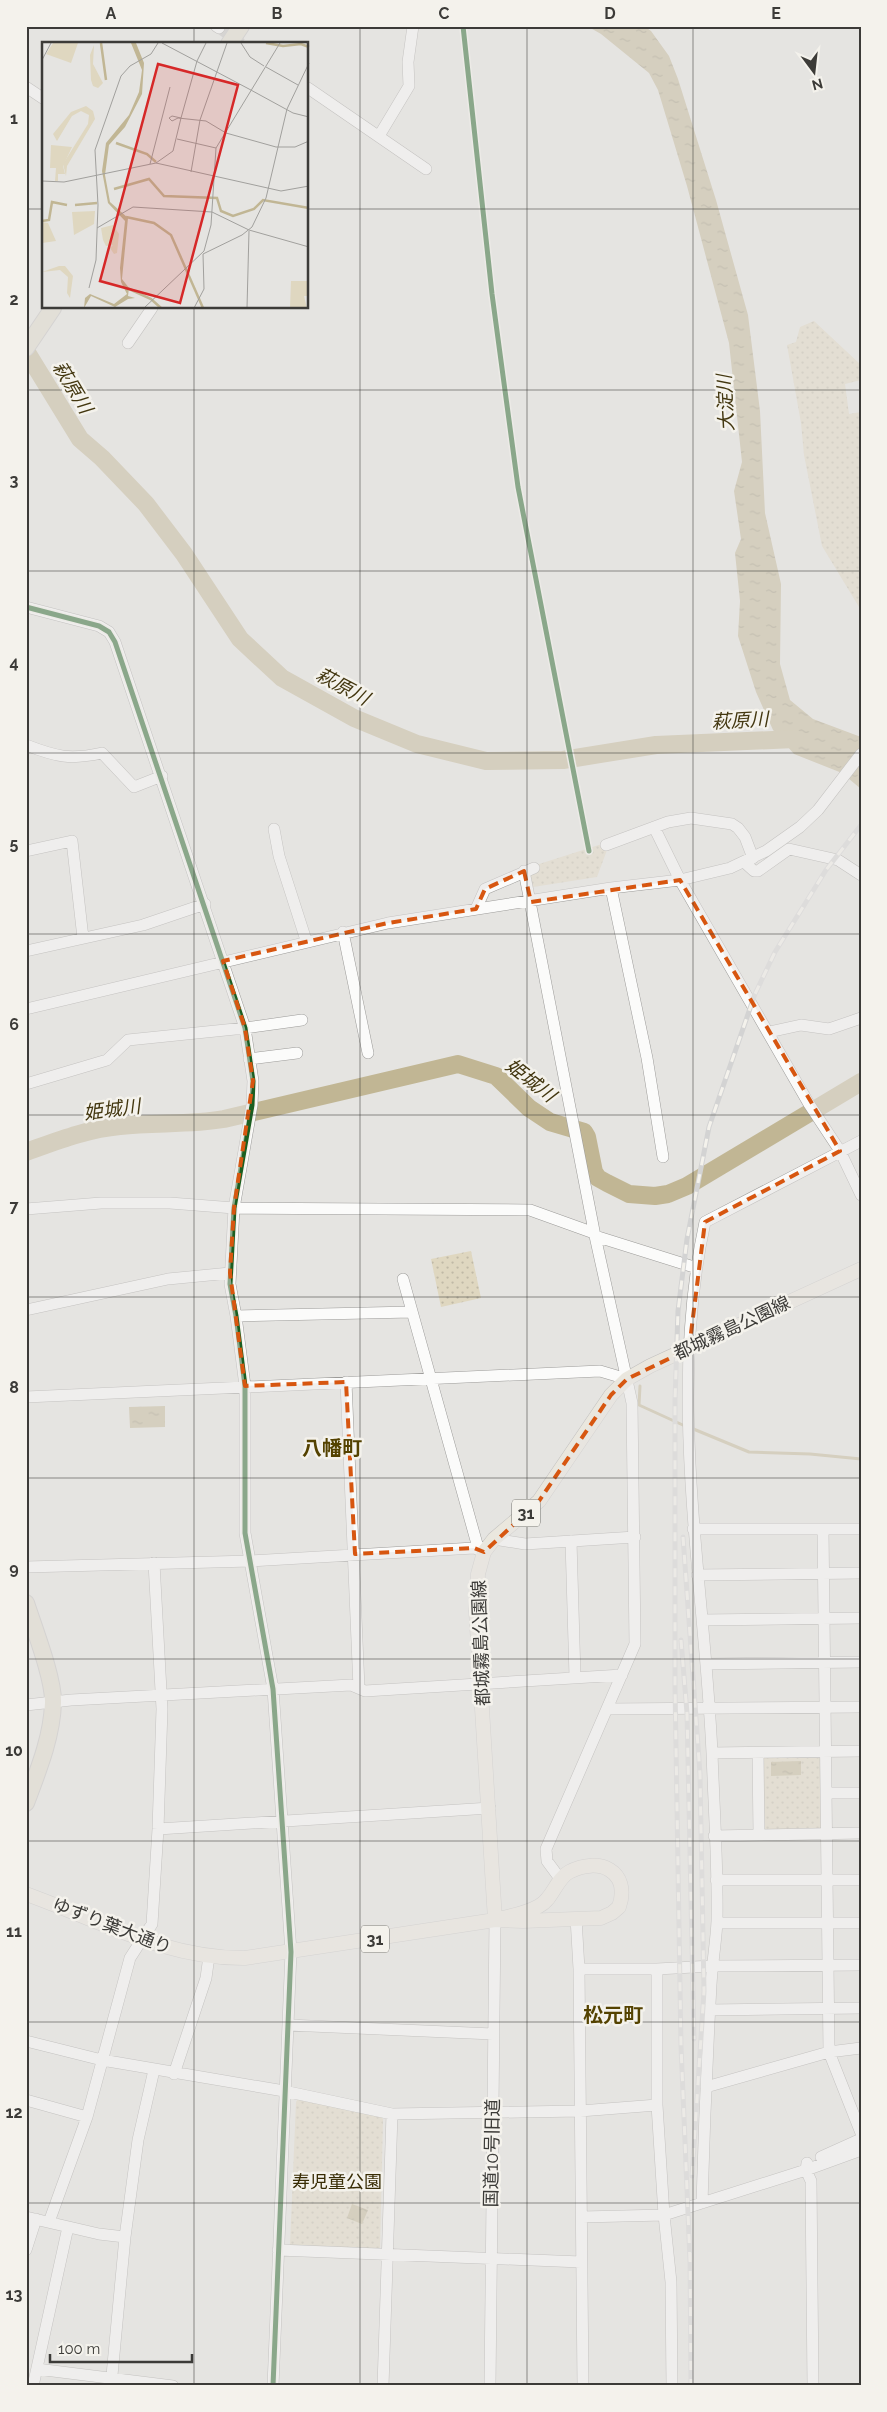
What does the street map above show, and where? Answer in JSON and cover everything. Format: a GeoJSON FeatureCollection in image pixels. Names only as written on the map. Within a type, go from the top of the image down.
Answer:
{"type":"FeatureCollection","features":[{"type":"Feature","properties":{"kind":"highway"},"geometry":{"type":"LineString","coordinates":[[230,42],[241,26]]}},
{"type":"Feature","properties":{"kind":"highway"},"geometry":{"type":"LineString","coordinates":[[26,348],[52,309]]}},
{"type":"Feature","properties":{"kind":"highway"},"geometry":{"type":"LineString","coordinates":[[26,1603],[52,1686],[53,1702],[41,1763],[26,1803]]}},
{"type":"Feature","properties":{"kind":"main road","name":"都城霧島公園線"},"geometry":{"type":"LineString","coordinates":[[495,1920],[490,1808],[476,1611],[478,1574],[484,1552],[494,1539],[540,1500],[611,1394],[628,1378],[650,1366],[861,1269]]}},
{"type":"Feature","properties":{"kind":"main road"},"geometry":{"type":"LineString","coordinates":[[588,1864],[604,1866],[615,1874],[621,1886],[619,1908],[601,1918],[523,1921],[495,1920],[527,1912],[542,1905],[568,1873],[588,1864]]}},
{"type":"Feature","properties":{"kind":"main road","name":"ゆずり葉大通り"},"geometry":{"type":"LineString","coordinates":[[26,1894],[142,1940],[178,1952],[245,1958],[495,1920]]}},
{"type":"Feature","properties":{"kind":"street"},"geometry":{"type":"LineString","coordinates":[[379,136],[406,95],[409,86],[408,62],[413,26]]}},
{"type":"Feature","properties":{"kind":"street"},"geometry":{"type":"LineString","coordinates":[[26,87],[42,98]]}},
{"type":"Feature","properties":{"kind":"street"},"geometry":{"type":"LineString","coordinates":[[309,89],[426,169]]}},
{"type":"Feature","properties":{"kind":"street"},"geometry":{"type":"LineString","coordinates":[[128,343],[151,309]]}},
{"type":"Feature","properties":{"kind":"street"},"geometry":{"type":"LineString","coordinates":[[26,607],[87,621],[109,632],[120,654],[245,1028],[253,1081],[252,1105],[234,1208],[230,1273],[245,1386],[244,1533],[251,1561],[273,1689],[291,1952],[273,2386]]}},
{"type":"Feature","properties":{"kind":"street"},"geometry":{"type":"LineString","coordinates":[[26,746],[48,754],[78,758],[102,753],[134,787],[162,776]]}},
{"type":"Feature","properties":{"kind":"street"},"geometry":{"type":"LineString","coordinates":[[26,1009],[306,940],[388,922],[700,876],[748,860],[784,839],[800,827],[818,810],[861,754]]}},
{"type":"Feature","properties":{"kind":"street"},"geometry":{"type":"LineString","coordinates":[[606,845],[654,827],[685,818],[732,824],[738,828],[745,837],[748,860],[754,871],[758,871],[789,849],[838,860],[861,874]]}},
{"type":"Feature","properties":{"kind":"street"},"geometry":{"type":"LineString","coordinates":[[654,827],[680,880],[809,1104],[840,1152],[861,1195]]}},
{"type":"Feature","properties":{"kind":"street"},"geometry":{"type":"LineString","coordinates":[[274,829],[279,856],[306,940]]}},
{"type":"Feature","properties":{"kind":"street"},"geometry":{"type":"LineString","coordinates":[[26,851],[72,841],[83,938]]}},
{"type":"Feature","properties":{"kind":"street"},"geometry":{"type":"LineString","coordinates":[[476,909],[485,889],[529,870],[531,902],[594,1234],[628,1378],[632,1404],[635,1644],[546,1849],[547,1860],[561,1880]]}},
{"type":"Feature","properties":{"kind":"street"},"geometry":{"type":"LineString","coordinates":[[611,888],[646,1058],[663,1157]]}},
{"type":"Feature","properties":{"kind":"street"},"geometry":{"type":"LineString","coordinates":[[26,951],[143,926],[205,904]]}},
{"type":"Feature","properties":{"kind":"street"},"geometry":{"type":"LineString","coordinates":[[343,932],[368,1053]]}},
{"type":"Feature","properties":{"kind":"street"},"geometry":{"type":"LineString","coordinates":[[769,1032],[801,1025],[829,1029],[861,1018]]}},
{"type":"Feature","properties":{"kind":"street"},"geometry":{"type":"LineString","coordinates":[[26,1084],[107,1060],[128,1040],[302,1020]]}},
{"type":"Feature","properties":{"kind":"street"},"geometry":{"type":"LineString","coordinates":[[249,1059],[297,1053]]}},
{"type":"Feature","properties":{"kind":"street"},"geometry":{"type":"LineString","coordinates":[[702,2203],[712,1966],[717,1923],[712,1753],[707,1664],[693,1529],[689,1349],[697,1268],[705,1222],[861,1141]]}},
{"type":"Feature","properties":{"kind":"street"},"geometry":{"type":"LineString","coordinates":[[26,1208],[101,1203],[170,1203],[234,1208],[530,1210],[594,1234],[697,1268]]}},
{"type":"Feature","properties":{"kind":"street"},"geometry":{"type":"LineString","coordinates":[[26,1310],[168,1279],[230,1273]]}},
{"type":"Feature","properties":{"kind":"street"},"geometry":{"type":"LineString","coordinates":[[403,1279],[477,1544],[484,1552]]}},
{"type":"Feature","properties":{"kind":"street"},"geometry":{"type":"LineString","coordinates":[[236,1316],[412,1312]]}},
{"type":"Feature","properties":{"kind":"street"},"geometry":{"type":"LineString","coordinates":[[26,1397],[600,1371],[628,1378]]}},
{"type":"Feature","properties":{"kind":"street"},"geometry":{"type":"LineString","coordinates":[[346,1382],[359,1688]]}},
{"type":"Feature","properties":{"kind":"street"},"geometry":{"type":"LineString","coordinates":[[693,1529],[861,1529]]}},
{"type":"Feature","properties":{"kind":"street"},"geometry":{"type":"LineString","coordinates":[[823,1529],[829,2052],[861,2134]]}},
{"type":"Feature","properties":{"kind":"street"},"geometry":{"type":"LineString","coordinates":[[494,1539],[525,1544],[635,1537]]}},
{"type":"Feature","properties":{"kind":"street"},"geometry":{"type":"LineString","coordinates":[[571,1541],[575,1677]]}},
{"type":"Feature","properties":{"kind":"street"},"geometry":{"type":"LineString","coordinates":[[26,1567],[251,1561],[474,1548],[484,1552]]}},
{"type":"Feature","properties":{"kind":"street"},"geometry":{"type":"LineString","coordinates":[[49,2222],[87,2117],[130,1958],[152,1924],[158,1829],[162,1695],[154,1563]]}},
{"type":"Feature","properties":{"kind":"street"},"geometry":{"type":"LineString","coordinates":[[697,1575],[861,1574]]}},
{"type":"Feature","properties":{"kind":"street"},"geometry":{"type":"LineString","coordinates":[[702,1620],[861,1618]]}},
{"type":"Feature","properties":{"kind":"street"},"geometry":{"type":"LineString","coordinates":[[707,1664],[861,1662]]}},
{"type":"Feature","properties":{"kind":"street"},"geometry":{"type":"LineString","coordinates":[[26,1705],[162,1695],[351,1685],[365,1691],[622,1675]]}},
{"type":"Feature","properties":{"kind":"street"},"geometry":{"type":"LineString","coordinates":[[608,1709],[861,1707]]}},
{"type":"Feature","properties":{"kind":"street"},"geometry":{"type":"LineString","coordinates":[[712,1753],[861,1751]]}},
{"type":"Feature","properties":{"kind":"street"},"geometry":{"type":"LineString","coordinates":[[758,1753],[759,1834]]}},
{"type":"Feature","properties":{"kind":"street"},"geometry":{"type":"LineString","coordinates":[[827,1793],[861,1793]]}},
{"type":"Feature","properties":{"kind":"street"},"geometry":{"type":"LineString","coordinates":[[158,1829],[490,1808]]}},
{"type":"Feature","properties":{"kind":"street"},"geometry":{"type":"LineString","coordinates":[[714,1836],[861,1834]]}},
{"type":"Feature","properties":{"kind":"street"},"geometry":{"type":"LineString","coordinates":[[716,1880],[861,1880]]}},
{"type":"Feature","properties":{"kind":"street"},"geometry":{"type":"LineString","coordinates":[[576,1918],[579,1969],[583,2386]]}},
{"type":"Feature","properties":{"kind":"street","name":"国道10号旧道"},"geometry":{"type":"LineString","coordinates":[[490,2386],[495,1920]]}},
{"type":"Feature","properties":{"kind":"street"},"geometry":{"type":"LineString","coordinates":[[717,1923],[861,1923]]}},
{"type":"Feature","properties":{"kind":"street"},"geometry":{"type":"LineString","coordinates":[[174,2074],[206,1978],[209,1956]]}},
{"type":"Feature","properties":{"kind":"street"},"geometry":{"type":"LineString","coordinates":[[579,1969],[861,1965]]}},
{"type":"Feature","properties":{"kind":"street"},"geometry":{"type":"LineString","coordinates":[[657,1969],[658,2105],[664,2215],[671,2282],[672,2386]]}},
{"type":"Feature","properties":{"kind":"street"},"geometry":{"type":"LineString","coordinates":[[710,2010],[861,2008]]}},
{"type":"Feature","properties":{"kind":"street"},"geometry":{"type":"LineString","coordinates":[[288,2025],[493,2034]]}},
{"type":"Feature","properties":{"kind":"street"},"geometry":{"type":"LineString","coordinates":[[26,2041],[102,2060],[174,2074],[284,2091],[392,2114],[580,2111],[658,2105]]}},
{"type":"Feature","properties":{"kind":"street"},"geometry":{"type":"LineString","coordinates":[[706,2087],[829,2052],[861,2048]]}},
{"type":"Feature","properties":{"kind":"street"},"geometry":{"type":"LineString","coordinates":[[111,2382],[125,2238],[138,2140],[154,2070]]}},
{"type":"Feature","properties":{"kind":"street"},"geometry":{"type":"LineString","coordinates":[[26,2100],[87,2117]]}},
{"type":"Feature","properties":{"kind":"street"},"geometry":{"type":"LineString","coordinates":[[383,2386],[392,2114]]}},
{"type":"Feature","properties":{"kind":"street"},"geometry":{"type":"LineString","coordinates":[[813,2386],[811,2181],[806,2170],[807,2163],[861,2139]]}},
{"type":"Feature","properties":{"kind":"street"},"geometry":{"type":"LineString","coordinates":[[582,2216],[664,2215],[806,2170],[861,2150]]}},
{"type":"Feature","properties":{"kind":"street"},"geometry":{"type":"LineString","coordinates":[[806,2170],[822,2172],[861,2158]]}},
{"type":"Feature","properties":{"kind":"street"},"geometry":{"type":"LineString","coordinates":[[26,2250],[31,2218],[125,2238]]}},
{"type":"Feature","properties":{"kind":"street"},"geometry":{"type":"LineString","coordinates":[[34,2386],[68,2227]]}},
{"type":"Feature","properties":{"kind":"street"},"geometry":{"type":"LineString","coordinates":[[278,2250],[581,2262]]}},
{"type":"Feature","properties":{"kind":"street"},"geometry":{"type":"LineString","coordinates":[[37,2369],[111,2382],[173,2386]]}},
{"type":"Feature","properties":{"kind":"highlighted area"},"geometry":{"type":"Polygon","coordinates":[[[524,871],[531,902],[680,880],[840,1151],[705,1222],[689,1349],[627,1379],[611,1395],[539,1501],[484,1552],[474,1548],[355,1554],[346,1382],[245,1386],[230,1273],[234,1208],[253,1081],[245,1028],[223,961],[388,923],[476,909],[485,889],[524,871]]]}},
{"type":"Feature","properties":{"kind":"green space"},"geometry":{"type":"Polygon","coordinates":[[[814,321],[861,365],[861,380],[845,384],[849,414],[861,412],[861,605],[859,607],[822,546],[804,455],[801,423],[787,345],[796,342],[800,327],[814,321]]]}},
{"type":"Feature","properties":{"kind":"green space"},"geometry":{"type":"Polygon","coordinates":[[[605,843],[607,850],[597,877],[533,887],[529,873],[533,866],[605,843]]]}},
{"type":"Feature","properties":{"kind":"green space"},"geometry":{"type":"Polygon","coordinates":[[[471,1251],[481,1298],[441,1307],[431,1259],[471,1251]]]}},
{"type":"Feature","properties":{"kind":"green space"},"geometry":{"type":"Polygon","coordinates":[[[826,1752],[827,1834],[759,1834],[758,1753],[826,1752]]]}},
{"type":"Feature","properties":{"kind":"green space","name":"寿児童公園"},"geometry":{"type":"Polygon","coordinates":[[[298,2099],[381,2115],[383,2119],[380,2250],[292,2247],[290,2245],[296,2102],[298,2099]]]}},
{"type":"Feature","properties":{"kind":"water"},"geometry":{"type":"Polygon","coordinates":[[[587,26],[644,26],[651,31],[669,56],[678,79],[716,200],[748,315],[760,411],[765,513],[781,584],[780,664],[790,700],[813,719],[861,737],[861,789],[842,773],[794,754],[773,730],[756,692],[738,636],[740,601],[735,553],[741,539],[734,491],[742,462],[729,343],[687,186],[658,90],[649,73],[601,34],[587,26]]]}},
{"type":"Feature","properties":{"kind":"water"},"geometry":{"type":"Polygon","coordinates":[[[165,1406],[165,1427],[130,1428],[129,1407],[165,1406]]]}},
{"type":"Feature","properties":{"kind":"water"},"geometry":{"type":"Polygon","coordinates":[[[801,1761],[801,1775],[771,1776],[771,1762],[801,1761]]]}},
{"type":"Feature","properties":{"kind":"water"},"geometry":{"type":"Polygon","coordinates":[[[352,2204],[368,2210],[362,2224],[347,2218],[352,2204]]]}},
{"type":"Feature","properties":{"kind":"waterway","name":"萩原川"},"geometry":{"type":"LineString","coordinates":[[26,351],[80,439],[102,458],[146,504],[184,554],[240,639],[282,678],[354,718],[417,744],[486,761],[563,760],[656,745],[795,739]]}},
{"type":"Feature","properties":{"kind":"waterway","name":"姫城川"},"geometry":{"type":"LineString","coordinates":[[26,1152],[96,1130],[133,1125],[224,1119],[458,1064],[496,1076],[529,1108],[550,1122],[584,1132],[587,1137],[594,1172],[598,1178],[629,1194],[655,1196],[668,1194],[687,1186],[861,1082]]}},
{"type":"Feature","properties":{"kind":"waterway"},"geometry":{"type":"LineString","coordinates":[[640,1386],[639,1405],[685,1426]]}},
{"type":"Feature","properties":{"kind":"waterway"},"geometry":{"type":"LineString","coordinates":[[691,1428],[749,1452],[810,1454],[861,1459]]}},
{"type":"Feature","properties":{"kind":"tunnel"},"geometry":{"type":"LineString","coordinates":[[219,28],[239,42]]}},
{"type":"Feature","properties":{"kind":"railway"},"geometry":{"type":"LineString","coordinates":[[690,2261],[681,2046],[675,1687],[675,1400],[678,1311],[687,1239],[709,1127],[755,994],[775,952],[826,870],[861,825]]}},
{"type":"Feature","properties":{"kind":"railway"},"geometry":{"type":"LineString","coordinates":[[683,1537],[700,1774],[704,1991],[692,2176]]}},
{"type":"Feature","properties":{"kind":"railway"},"geometry":{"type":"LineString","coordinates":[[681,1640],[687,1713],[694,2039]]}},
{"type":"Feature","properties":{"kind":"railway"},"geometry":{"type":"LineString","coordinates":[[690,2253],[691,2386]]}},
{"type":"Feature","properties":{"kind":"cycle path"},"geometry":{"type":"LineString","coordinates":[[463,26],[492,294],[518,487],[589,851]]}},
{"type":"Feature","properties":{"kind":"cycle path"},"geometry":{"type":"LineString","coordinates":[[26,607],[99,626],[109,632],[115,642],[245,1028],[253,1081],[252,1105],[234,1208],[230,1284],[245,1386],[245,1533],[273,1689],[291,1952],[273,2386]]}},
{"type":"Feature","properties":{"kind":"district","name":"八幡町"},"geometry":{"type":"Point","coordinates":[332,1448]}},
{"type":"Feature","properties":{"kind":"district","name":"松元町"},"geometry":{"type":"Point","coordinates":[613,2015]}},
{"type":"Feature","properties":{"kind":"water label","name":"大淀川"},"geometry":{"type":"Point","coordinates":[725,403]}}]}
